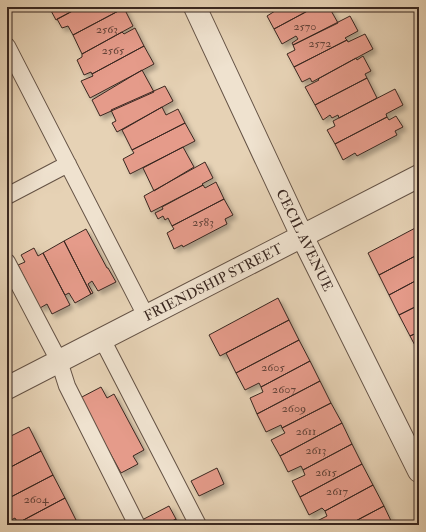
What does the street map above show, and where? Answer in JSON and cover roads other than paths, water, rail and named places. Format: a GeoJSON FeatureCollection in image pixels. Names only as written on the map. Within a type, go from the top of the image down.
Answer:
{"type":"FeatureCollection","features":[{"type":"Feature","properties":{"kind":"street","name":"CECIL AVENUE"},"geometry":{"type":"LineString","coordinates":[[195,7],[302,236],[419,472]]}},
{"type":"Feature","properties":{"kind":"street","name":"FRIENDSHIP STREET"},"geometry":{"type":"LineString","coordinates":[[7,388],[419,176]]}},
{"type":"Feature","properties":{"kind":"lane"},"geometry":{"type":"LineString","coordinates":[[7,46],[146,316]]}},
{"type":"Feature","properties":{"kind":"lane"},"geometry":{"type":"LineString","coordinates":[[7,196],[68,164]]}},
{"type":"Feature","properties":{"kind":"lane"},"geometry":{"type":"LineString","coordinates":[[7,262],[59,361],[67,386],[137,525]]}},
{"type":"Feature","properties":{"kind":"lane"},"geometry":{"type":"LineString","coordinates":[[102,339],[198,525]]}}]}
